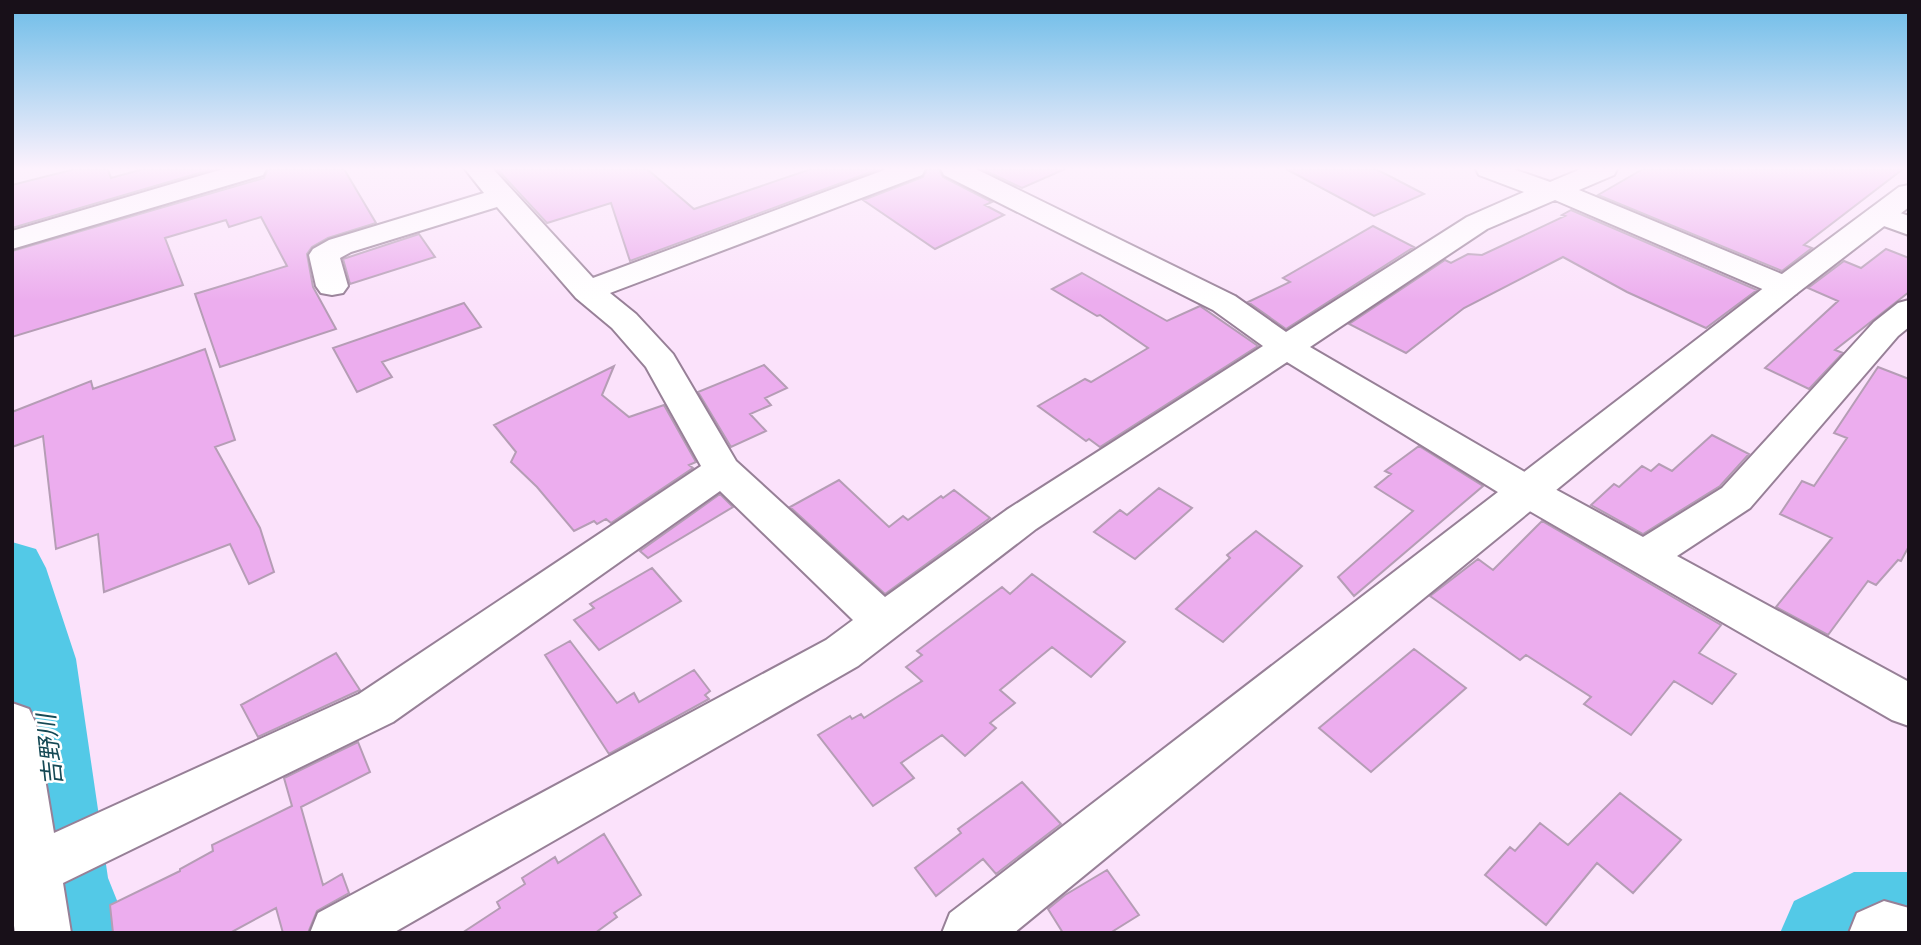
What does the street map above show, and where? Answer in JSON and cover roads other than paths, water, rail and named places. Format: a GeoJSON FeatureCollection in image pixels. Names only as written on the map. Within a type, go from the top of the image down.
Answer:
{"type":"FeatureCollection","features":[{"type":"Feature","properties":{"kind":"street"},"geometry":{"type":"LineString","coordinates":[[12,240],[103,213]]}},
{"type":"Feature","properties":{"kind":"street"},"geometry":{"type":"LineString","coordinates":[[332,286],[324,255],[340,246],[448,213]]}},
{"type":"Feature","properties":{"kind":"street"},"geometry":{"type":"LineString","coordinates":[[519,213],[587,291],[624,321],[661,362],[722,470],[883,622]]}},
{"type":"Feature","properties":{"kind":"street"},"geometry":{"type":"LineString","coordinates":[[587,291],[795,213]]}},
{"type":"Feature","properties":{"kind":"street"},"geometry":{"type":"LineString","coordinates":[[1043,213],[1224,303],[1286,347],[1528,492],[1909,706]]}},
{"type":"Feature","properties":{"kind":"street"},"geometry":{"type":"LineString","coordinates":[[338,933],[842,653],[1022,519],[1477,223],[1498,213]]}},
{"type":"Feature","properties":{"kind":"street"},"geometry":{"type":"LineString","coordinates":[[1606,213],[1786,287]]}},
{"type":"Feature","properties":{"kind":"street"},"geometry":{"type":"LineString","coordinates":[[971,933],[1786,287],[1894,221]]}},
{"type":"Feature","properties":{"kind":"street"},"geometry":{"type":"LineString","coordinates":[[1644,557],[1736,498],[1886,329],[1909,310]]}},
{"type":"Feature","properties":{"kind":"street"},"geometry":{"type":"LineString","coordinates":[[35,869],[376,708],[722,470]]}},
{"type":"Feature","properties":{"kind":"street"},"geometry":{"type":"LineString","coordinates":[[12,724],[43,933]]}},
{"type":"Feature","properties":{"kind":"street"},"geometry":{"type":"LineString","coordinates":[[1877,933],[1884,929],[1902,933]]}},
{"type":"Feature","properties":{"kind":"waterway","name":"吉野川"},"geometry":{"type":"LineString","coordinates":[[12,568],[39,659],[64,878],[84,933]]}},
{"type":"Feature","properties":{"kind":"waterway","name":"吉野川"},"geometry":{"type":"LineString","coordinates":[[1826,933],[1854,917],[1909,917]]}}]}
